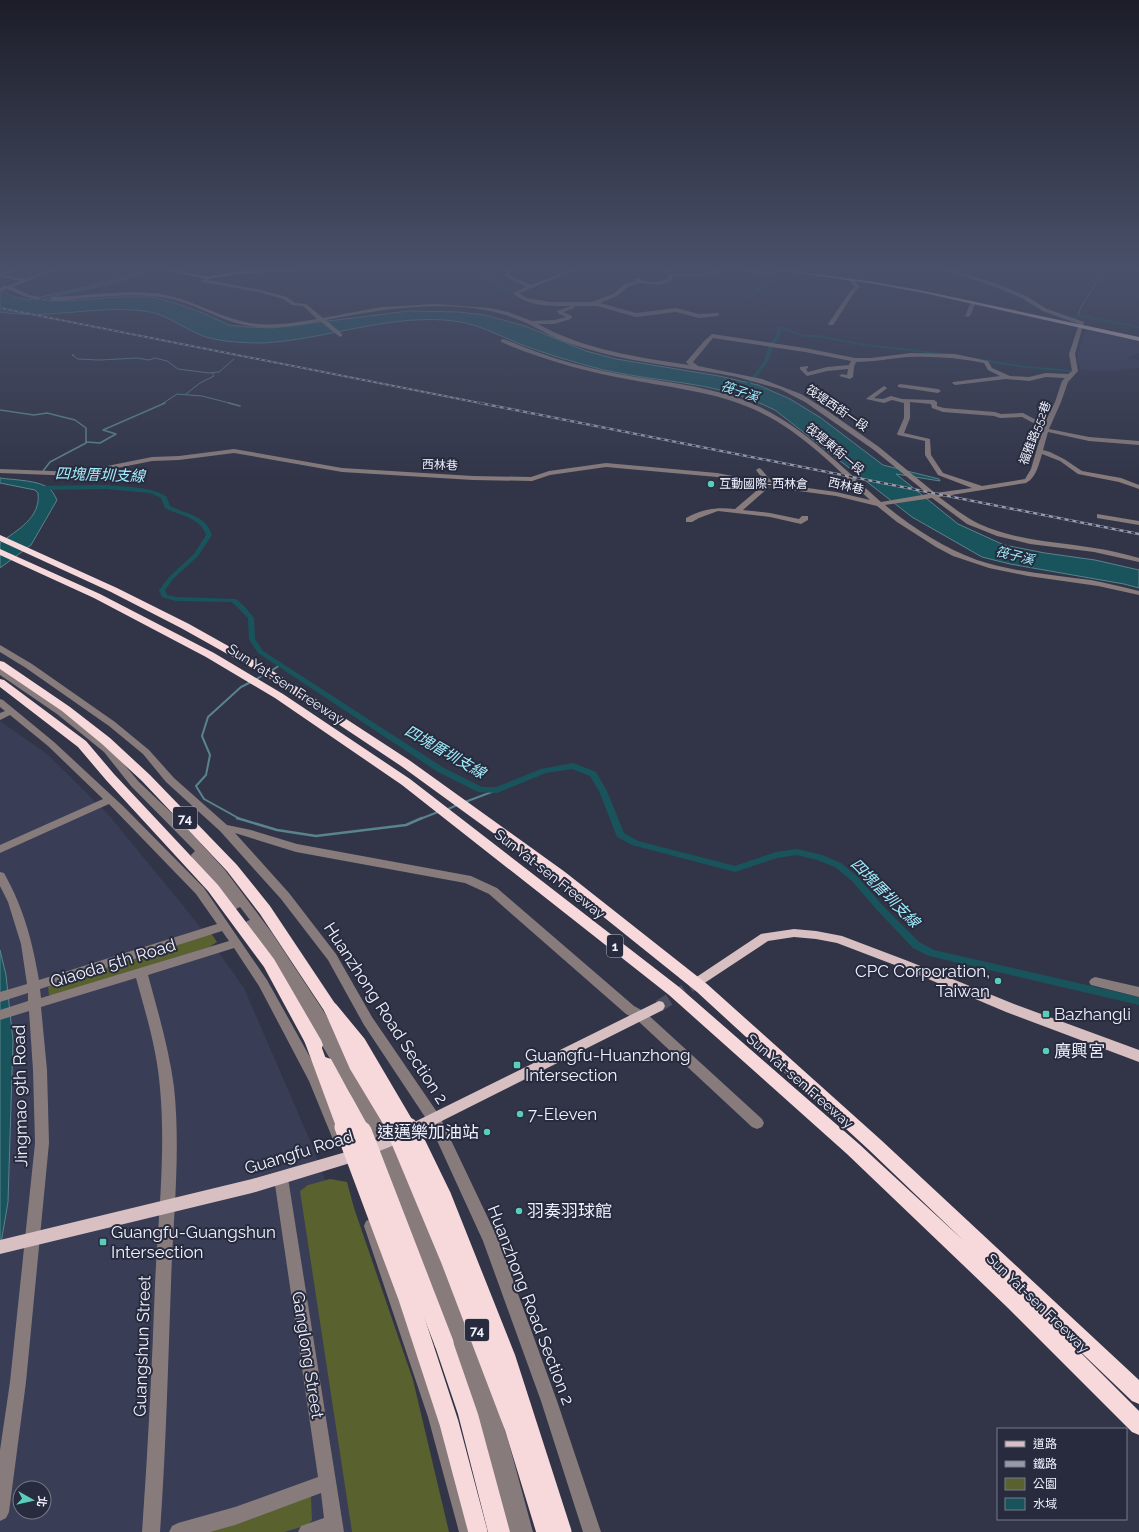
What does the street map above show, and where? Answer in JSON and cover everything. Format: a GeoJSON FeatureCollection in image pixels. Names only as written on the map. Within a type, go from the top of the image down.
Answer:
{"type":"FeatureCollection","features":[{"type":"Feature","properties":{"kind":"highway","name":"Sun Yat-sen Freeway"},"geometry":{"type":"LineString","coordinates":[[2,539],[114,590],[267,672],[405,763],[560,874],[702,988],[875,1145],[1139,1394]]}},
{"type":"Feature","properties":{"kind":"highway","name":"Sun Yat-sen Freeway"},"geometry":{"type":"LineString","coordinates":[[0,552],[97,596],[210,655],[279,696],[406,782],[674,991],[859,1155],[1015,1301],[1139,1425]]}},
{"type":"Feature","properties":{"kind":"highway","name":"74"},"geometry":{"type":"LineString","coordinates":[[0,664],[66,709],[106,741],[146,778],[232,868],[273,922],[331,1009],[356,1064],[397,1132],[450,1259],[514,1427],[546,1532]]}},
{"type":"Feature","properties":{"kind":"highway","name":"74"},"geometry":{"type":"LineString","coordinates":[[0,682],[82,744],[110,777],[213,888],[269,963],[362,1131],[435,1321],[468,1414],[499,1532]]}},
{"type":"Feature","properties":{"kind":"highway"},"geometry":{"type":"LineString","coordinates":[[331,1009],[359,1043],[407,1124],[442,1197],[506,1358],[562,1532]]}},
{"type":"Feature","properties":{"kind":"highway"},"geometry":{"type":"LineString","coordinates":[[310,1036],[408,1298],[449,1423],[478,1532]]}},
{"type":"Feature","properties":{"kind":"main road"},"geometry":{"type":"LineString","coordinates":[[696,983],[765,937],[794,933],[816,935],[838,939],[904,964],[1010,1008],[1139,1056]]}},
{"type":"Feature","properties":{"kind":"main road","name":"Guangfu Road"},"geometry":{"type":"LineString","coordinates":[[0,1247],[252,1186],[347,1158],[434,1119],[659,1006]]}},
{"type":"Feature","properties":{"kind":"street","name":"筏堤西街一段"},"geometry":{"type":"LineString","coordinates":[[567,338],[596,349],[638,359],[696,367],[760,381],[804,398],[904,470],[932,497],[970,521],[1002,535],[1039,544],[1109,553],[1139,560]]}},
{"type":"Feature","properties":{"kind":"street"},"geometry":{"type":"LineString","coordinates":[[696,367],[689,362],[694,359],[709,338]]}},
{"type":"Feature","properties":{"kind":"street"},"geometry":{"type":"LineString","coordinates":[[729,338],[805,350],[855,360],[870,360],[902,355],[958,356],[985,361],[990,369],[1005,377]]}},
{"type":"Feature","properties":{"kind":"street","name":"福雅路552巷"},"geometry":{"type":"LineString","coordinates":[[882,504],[984,489],[1028,480],[1034,469],[1038,451],[1046,428],[1058,402],[1065,381],[1075,371],[1072,354],[1076,338]]}},
{"type":"Feature","properties":{"kind":"street","name":"筏堤東街一段"},"geometry":{"type":"LineString","coordinates":[[504,342],[523,350],[610,375],[723,396],[757,408],[793,430],[827,456],[882,504],[940,546],[988,566],[1026,575],[1083,582],[1139,593]]}},
{"type":"Feature","properties":{"kind":"street"},"geometry":{"type":"LineString","coordinates":[[842,376],[850,377],[851,367],[855,360]]}},
{"type":"Feature","properties":{"kind":"street"},"geometry":{"type":"LineString","coordinates":[[806,367],[802,368],[803,371],[808,374],[827,369],[851,367]]}},
{"type":"Feature","properties":{"kind":"street"},"geometry":{"type":"LineString","coordinates":[[955,383],[1005,377],[1025,379],[1046,375],[1069,376]]}},
{"type":"Feature","properties":{"kind":"street"},"geometry":{"type":"LineString","coordinates":[[936,383],[938,391],[934,402],[934,407],[943,410],[995,414],[1000,416],[1023,415],[1046,428],[1089,439],[1139,443]]}},
{"type":"Feature","properties":{"kind":"street"},"geometry":{"type":"LineString","coordinates":[[900,386],[938,391]]}},
{"type":"Feature","properties":{"kind":"street"},"geometry":{"type":"LineString","coordinates":[[884,388],[869,399],[884,401],[891,396],[904,401],[934,402]]}},
{"type":"Feature","properties":{"kind":"street"},"geometry":{"type":"LineString","coordinates":[[904,401],[906,402],[907,418],[900,434],[928,440],[928,455],[940,474],[984,489]]}},
{"type":"Feature","properties":{"kind":"street","name":"西林巷"},"geometry":{"type":"LineString","coordinates":[[0,471],[77,474],[152,460],[234,451],[342,470],[375,474],[473,478],[532,479],[549,473],[600,465],[710,474],[769,485],[836,494],[882,504]]}},
{"type":"Feature","properties":{"kind":"street"},"geometry":{"type":"LineString","coordinates":[[1038,451],[1048,453],[1062,460],[1080,473],[1121,480],[1139,486]]}},
{"type":"Feature","properties":{"kind":"street"},"geometry":{"type":"LineString","coordinates":[[737,511],[769,485],[759,470]]}},
{"type":"Feature","properties":{"kind":"street"},"geometry":{"type":"LineString","coordinates":[[689,520],[714,509],[737,511],[801,522],[805,518]]}},
{"type":"Feature","properties":{"kind":"street"},"geometry":{"type":"LineString","coordinates":[[1100,516],[1139,523]]}},
{"type":"Feature","properties":{"kind":"street","name":"Huanzhong Road Section 2"},"geometry":{"type":"LineString","coordinates":[[0,648],[30,666],[112,724],[146,752],[170,780],[224,828],[285,896],[332,957],[368,1021],[434,1119],[490,1239],[549,1401],[592,1532]]}},
{"type":"Feature","properties":{"kind":"street"},"geometry":{"type":"LineString","coordinates":[[0,671],[60,712],[107,750],[135,784],[176,824],[221,873],[268,936],[348,1062],[383,1143],[453,1295],[499,1440],[524,1532]]}},
{"type":"Feature","properties":{"kind":"street"},"geometry":{"type":"LineString","coordinates":[[0,675],[65,721],[98,747],[124,781],[178,833],[244,914],[285,973],[354,1088],[383,1143],[441,1288],[486,1427],[517,1532]]}},
{"type":"Feature","properties":{"kind":"street"},"geometry":{"type":"LineString","coordinates":[[0,702],[5,714],[51,744],[200,892],[226,926],[263,984],[316,1079],[347,1158],[436,1417],[468,1532]]}},
{"type":"Feature","properties":{"kind":"street"},"geometry":{"type":"LineString","coordinates":[[0,849],[109,800]]}},
{"type":"Feature","properties":{"kind":"street"},"geometry":{"type":"LineString","coordinates":[[224,828],[242,830],[296,848],[477,882],[493,891],[503,899],[630,1010],[641,1016],[757,1123]]}},
{"type":"Feature","properties":{"kind":"street","name":"Jingmao 9th Road"},"geometry":{"type":"LineString","coordinates":[[0,876],[14,902],[27,944],[34,987],[40,1070],[42,1143],[18,1382],[0,1512]]}},
{"type":"Feature","properties":{"kind":"street","name":"Qiaoda 5th Road"},"geometry":{"type":"LineString","coordinates":[[0,997],[226,926]]}},
{"type":"Feature","properties":{"kind":"street","name":"Qiaoda 5th Road"},"geometry":{"type":"LineString","coordinates":[[0,1015],[236,943]]}},
{"type":"Feature","properties":{"kind":"street","name":"Guangshun Street"},"geometry":{"type":"LineString","coordinates":[[141,973],[157,1031],[167,1086],[170,1159],[151,1532]]}},
{"type":"Feature","properties":{"kind":"street"},"geometry":{"type":"LineString","coordinates":[[1095,982],[1139,992]]}},
{"type":"Feature","properties":{"kind":"street","name":"Ganglong Street"},"geometry":{"type":"LineString","coordinates":[[281,1178],[334,1528]]}},
{"type":"Feature","properties":{"kind":"street"},"geometry":{"type":"LineString","coordinates":[[178,1532],[235,1516],[328,1482]]}},
{"type":"Feature","properties":{"kind":"street"},"geometry":{"type":"LineString","coordinates":[[307,1532],[334,1528]]}},
{"type":"Feature","properties":{"kind":"shaded area"},"geometry":{"type":"Polygon","coordinates":[[[1083,338],[1128,338],[1139,341],[1139,353],[1128,358],[1139,360],[1139,368],[1111,371],[1081,370],[1077,356],[1083,338]]]}},
{"type":"Feature","properties":{"kind":"shaded area"},"geometry":{"type":"Polygon","coordinates":[[[0,721],[47,754],[108,814],[202,929],[244,988],[312,1145],[331,1196],[433,1532],[0,1532],[0,721]]]}},
{"type":"Feature","properties":{"kind":"green space"},"geometry":{"type":"Polygon","coordinates":[[[211,933],[217,942],[209,947],[55,995],[49,995],[48,987],[54,983],[211,933]]]}},
{"type":"Feature","properties":{"kind":"green space"},"geometry":{"type":"Polygon","coordinates":[[[330,1179],[347,1182],[354,1208],[413,1380],[449,1532],[352,1532],[300,1191],[308,1185],[330,1179]]]}},
{"type":"Feature","properties":{"kind":"green space"},"geometry":{"type":"Polygon","coordinates":[[[307,1494],[311,1497],[312,1520],[308,1525],[284,1532],[190,1532],[307,1494]]]}},
{"type":"Feature","properties":{"kind":"water"},"geometry":{"type":"Polygon","coordinates":[[[211,338],[303,338],[262,343],[211,338]]]}},
{"type":"Feature","properties":{"kind":"water","name":"筏子溪"},"geometry":{"type":"Polygon","coordinates":[[[507,338],[555,338],[586,351],[616,359],[719,376],[758,385],[790,399],[821,418],[883,465],[939,479],[940,481],[896,474],[958,524],[1004,545],[1045,553],[1095,560],[1139,570],[1139,588],[1010,564],[982,557],[912,517],[775,410],[756,401],[713,388],[600,369],[560,358],[507,338]]]}},
{"type":"Feature","properties":{"kind":"water"},"geometry":{"type":"Polygon","coordinates":[[[0,478],[26,481],[46,486],[50,489],[57,500],[31,545],[0,568],[0,543],[20,528],[32,516],[36,510],[38,493],[35,490],[0,483],[0,478]]]}},
{"type":"Feature","properties":{"kind":"water"},"geometry":{"type":"Polygon","coordinates":[[[0,950],[6,975],[13,1041],[8,1202],[0,1249],[0,950]]]}},
{"type":"Feature","properties":{"kind":"waterway","name":"筏子溪"},"geometry":{"type":"LineString","coordinates":[[742,391],[758,373],[766,361],[771,345],[776,338]]}},
{"type":"Feature","properties":{"kind":"waterway"},"geometry":{"type":"LineString","coordinates":[[831,338],[865,345],[952,355]]}},
{"type":"Feature","properties":{"kind":"waterway"},"geometry":{"type":"LineString","coordinates":[[74,355],[72,355],[78,359],[100,360],[137,358],[149,360],[155,358],[167,361],[178,369],[209,373],[219,372],[234,359]]}},
{"type":"Feature","properties":{"kind":"waterway"},"geometry":{"type":"LineString","coordinates":[[963,357],[1026,367],[1071,371]]}},
{"type":"Feature","properties":{"kind":"waterway"},"geometry":{"type":"LineString","coordinates":[[186,394],[200,383],[214,376],[212,373]]}},
{"type":"Feature","properties":{"kind":"waterway"},"geometry":{"type":"LineString","coordinates":[[162,404],[177,394],[202,396],[233,404]]}},
{"type":"Feature","properties":{"kind":"waterway"},"geometry":{"type":"LineString","coordinates":[[86,442],[100,443],[116,434],[103,430],[165,403]]}},
{"type":"Feature","properties":{"kind":"waterway"},"geometry":{"type":"LineString","coordinates":[[229,403],[240,406]]}},
{"type":"Feature","properties":{"kind":"waterway"},"geometry":{"type":"LineString","coordinates":[[0,410],[34,415],[47,413],[75,420],[86,428],[86,442]]}},
{"type":"Feature","properties":{"kind":"waterway"},"geometry":{"type":"LineString","coordinates":[[43,471],[50,462],[86,442]]}},
{"type":"Feature","properties":{"kind":"waterway","name":"四塊厝圳支線"},"geometry":{"type":"LineString","coordinates":[[39,488],[106,487],[150,491],[164,497],[167,507],[203,523],[207,528],[209,535],[196,555],[171,578],[162,590],[164,596],[176,599],[234,600],[251,618],[252,639],[260,652],[441,770],[481,790],[497,790],[544,771],[573,766],[593,774],[603,791],[620,835],[635,843],[735,869],[776,855],[797,852],[819,857],[838,865],[855,879],[880,908],[916,945],[932,953],[1139,1001]]}},
{"type":"Feature","properties":{"kind":"waterway"},"geometry":{"type":"LineString","coordinates":[[271,671],[280,665]]}},
{"type":"Feature","properties":{"kind":"waterway"},"geometry":{"type":"LineString","coordinates":[[255,680],[265,674]]}},
{"type":"Feature","properties":{"kind":"waterway"},"geometry":{"type":"LineString","coordinates":[[240,819],[204,799],[196,786],[206,775],[210,755],[202,736],[208,717],[241,687],[251,682]]}},
{"type":"Feature","properties":{"kind":"waterway"},"geometry":{"type":"LineString","coordinates":[[465,802],[497,790]]}},
{"type":"Feature","properties":{"kind":"waterway"},"geometry":{"type":"LineString","coordinates":[[446,810],[457,805]]}},
{"type":"Feature","properties":{"kind":"waterway"},"geometry":{"type":"LineString","coordinates":[[420,819],[438,812]]}},
{"type":"Feature","properties":{"kind":"waterway"},"geometry":{"type":"LineString","coordinates":[[240,819],[277,830],[316,836],[406,825],[422,818]]}},
{"type":"Feature","properties":{"kind":"tunnel"},"geometry":{"type":"LineString","coordinates":[[659,1006],[696,983]]}},
{"type":"Feature","properties":{"kind":"railway"},"geometry":{"type":"LineString","coordinates":[[154,338],[485,404]]}},
{"type":"Feature","properties":{"kind":"railway"},"geometry":{"type":"LineString","coordinates":[[480,403],[1139,534]]}},
{"type":"Feature","properties":{"kind":"place","name":"互動國際-西林倉"},"geometry":{"type":"Point","coordinates":[711,484]}},
{"type":"Feature","properties":{"kind":"place","name":"CPC Corporation, Taiwan"},"geometry":{"type":"Point","coordinates":[998,981]}},
{"type":"Feature","properties":{"kind":"place","name":"Bazhangli"},"geometry":{"type":"Point","coordinates":[1046,1014]}},
{"type":"Feature","properties":{"kind":"place","name":"廣興宮"},"geometry":{"type":"Point","coordinates":[1046,1051]}},
{"type":"Feature","properties":{"kind":"place","name":"Guangfu-Huanzhong Intersection"},"geometry":{"type":"Point","coordinates":[517,1065]}},
{"type":"Feature","properties":{"kind":"place","name":"7-Eleven"},"geometry":{"type":"Point","coordinates":[520,1114]}},
{"type":"Feature","properties":{"kind":"place","name":"速邁樂加油站"},"geometry":{"type":"Point","coordinates":[487,1132]}},
{"type":"Feature","properties":{"kind":"place","name":"羽奏羽球館"},"geometry":{"type":"Point","coordinates":[519,1211]}},
{"type":"Feature","properties":{"kind":"place","name":"Guangfu-Guangshun Intersection"},"geometry":{"type":"Point","coordinates":[103,1242]}}]}
